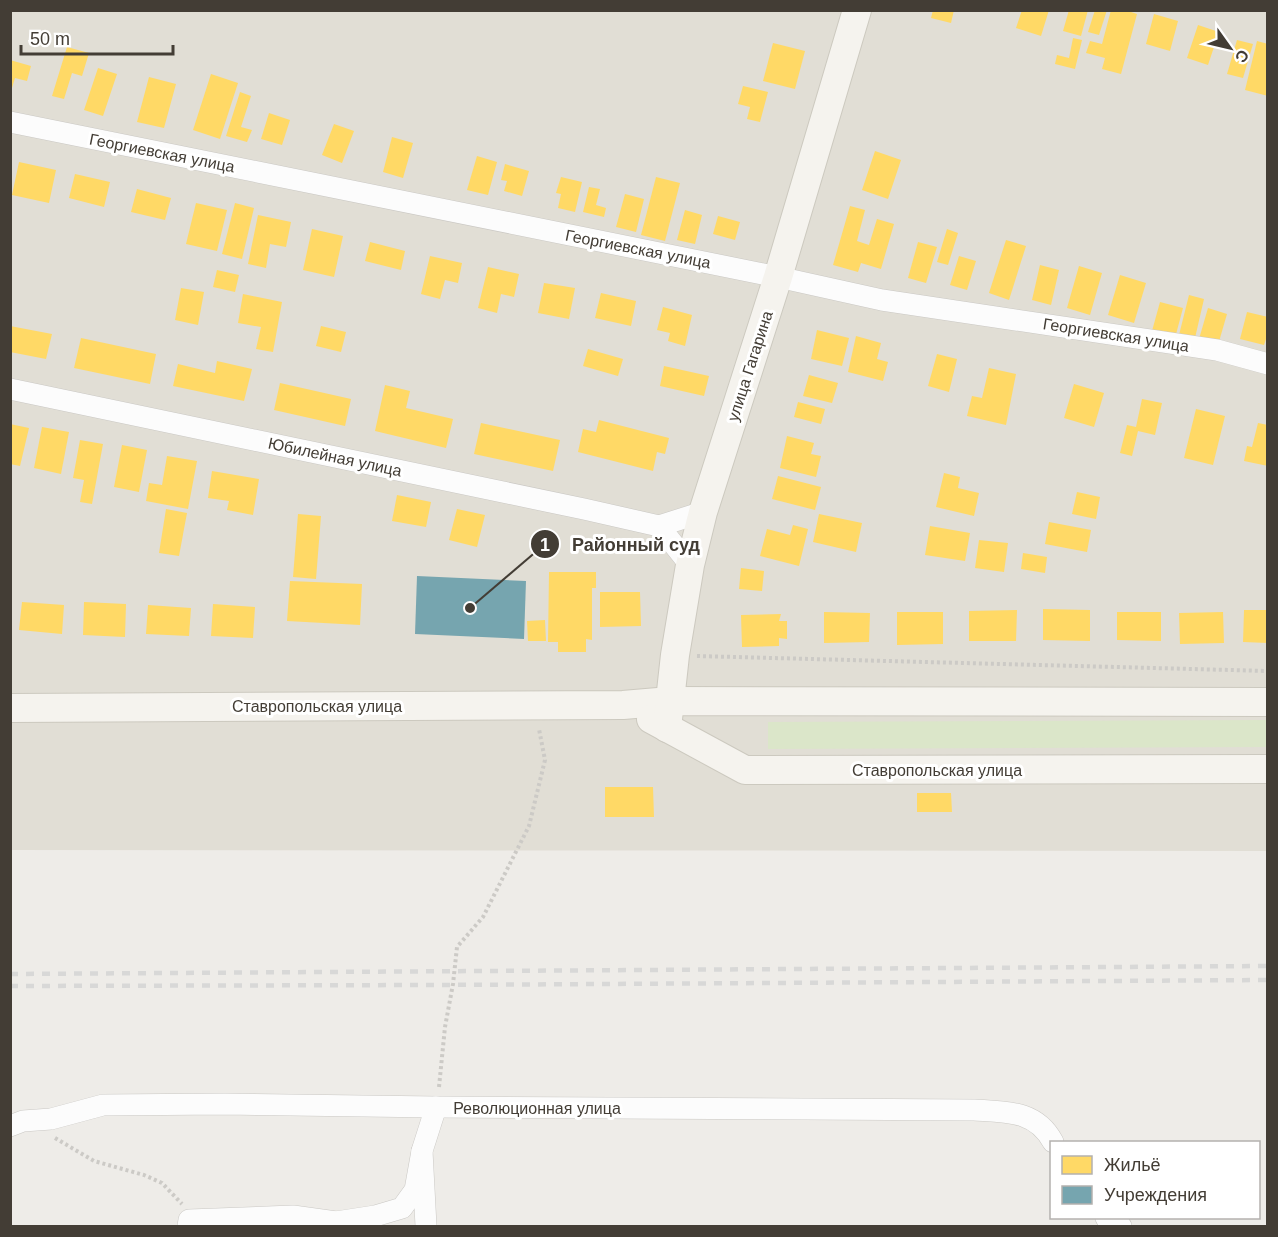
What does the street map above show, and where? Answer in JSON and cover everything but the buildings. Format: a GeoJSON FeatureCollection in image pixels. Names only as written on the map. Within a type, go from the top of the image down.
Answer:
{"type":"FeatureCollection","features":[{"type":"Feature","properties":{"kind":"main road","name":"улица Гагарина"},"geometry":{"type":"LineString","coordinates":[[669,715],[675,655],[690,565],[703,512],[778,277],[857,10]]}},
{"type":"Feature","properties":{"kind":"main road","name":"Ставропольская улица"},"geometry":{"type":"LineString","coordinates":[[10,708],[623,705],[669,715],[1268,702]]}},
{"type":"Feature","properties":{"kind":"main road","name":"Ставропольская улица"},"geometry":{"type":"LineString","coordinates":[[669,715],[745,771],[1268,769]]}},
{"type":"Feature","properties":{"kind":"street","name":"Георгиевская улица"},"geometry":{"type":"LineString","coordinates":[[10,122],[882,300],[1217,350],[1268,364]]}},
{"type":"Feature","properties":{"kind":"street","name":"Юбилейная улица"},"geometry":{"type":"LineString","coordinates":[[10,389],[659,526]]}},
{"type":"Feature","properties":{"kind":"street"},"geometry":{"type":"LineString","coordinates":[[690,565],[659,526],[703,512]]}},
{"type":"Feature","properties":{"kind":"street","name":"Революционная улица"},"geometry":{"type":"LineString","coordinates":[[17,1124],[51,1119],[103,1105],[974,1110],[1024,1115],[1047,1131],[1052,1141]]}},
{"type":"Feature","properties":{"kind":"street"},"geometry":{"type":"LineString","coordinates":[[188,1223],[293,1216],[343,1224],[402,1208],[415,1190],[422,1151],[436,1107]]}},
{"type":"Feature","properties":{"kind":"street"},"geometry":{"type":"LineString","coordinates":[[422,1151],[426,1227]]}},
{"type":"Feature","properties":{"kind":"street"},"geometry":{"type":"LineString","coordinates":[[1108,1219],[1121,1227]]}},
{"type":"Feature","properties":{"kind":"path"},"geometry":{"type":"LineString","coordinates":[[675,655],[1268,671]]}},
{"type":"Feature","properties":{"kind":"path"},"geometry":{"type":"LineString","coordinates":[[436,1107],[457,947],[483,917],[529,826],[545,760],[534,705]]}},
{"type":"Feature","properties":{"kind":"path"},"geometry":{"type":"LineString","coordinates":[[17,1124],[66,1144],[94,1161],[144,1175],[162,1183],[182,1205],[188,1223]]}},
{"type":"Feature","properties":{"kind":"shaded area"},"geometry":{"type":"Polygon","coordinates":[[[11,11],[1267,11],[1267,851],[11,850],[11,11]]]}},
{"type":"Feature","properties":{"kind":"green space"},"geometry":{"type":"Polygon","coordinates":[[[1267,720],[1267,747],[768,749],[768,722],[1267,720]]]}},
{"type":"Feature","properties":{"kind":"railway"},"geometry":{"type":"LineString","coordinates":[[10,974],[1268,966]]}},
{"type":"Feature","properties":{"kind":"railway"},"geometry":{"type":"LineString","coordinates":[[10,986],[1268,980]]}},
{"type":"Feature","properties":{"kind":"place","name":"Районный суд"},"geometry":{"type":"Point","coordinates":[470,608]}}]}
